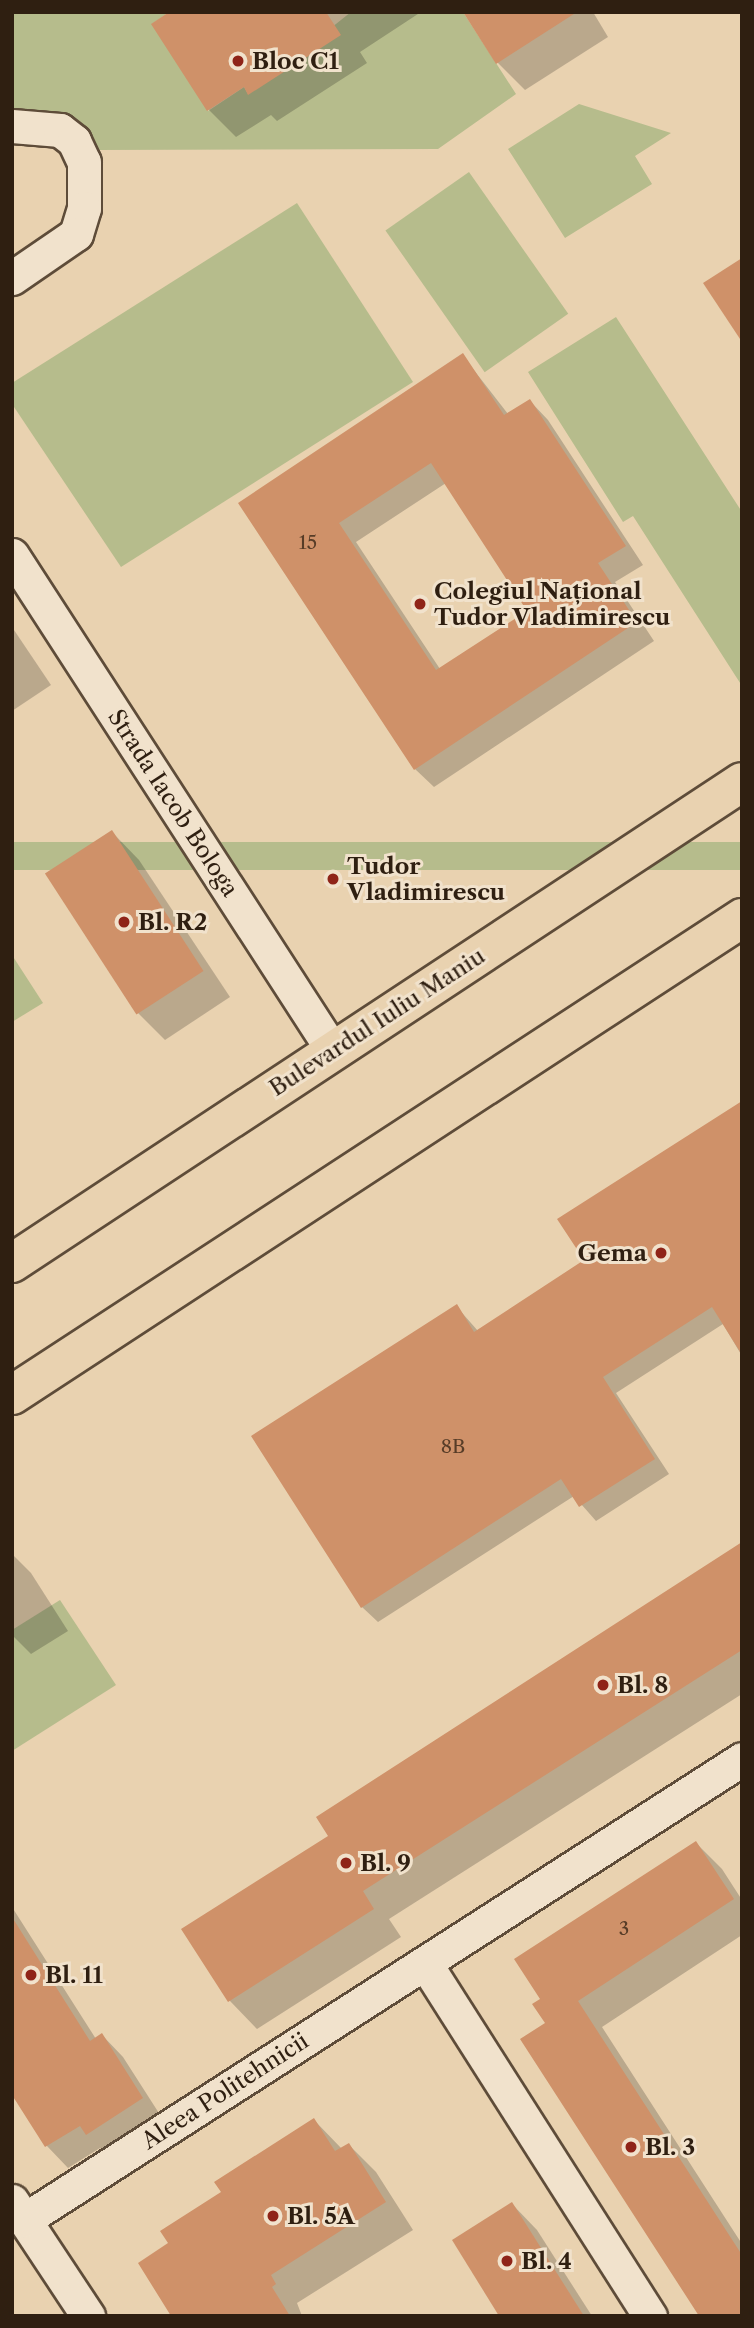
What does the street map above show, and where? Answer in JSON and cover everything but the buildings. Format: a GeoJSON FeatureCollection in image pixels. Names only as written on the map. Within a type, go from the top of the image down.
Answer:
{"type":"FeatureCollection","features":[{"type":"Feature","properties":{"kind":"main road","name":"Bulevardul Iuliu Maniu"},"geometry":{"type":"LineString","coordinates":[[12,1263],[742,782]]}},
{"type":"Feature","properties":{"kind":"main road"},"geometry":{"type":"LineString","coordinates":[[12,1395],[742,918]]}},
{"type":"Feature","properties":{"kind":"street"},"geometry":{"type":"LineString","coordinates":[[12,126],[60,130],[74,141],[84,162],[84,208],[75,234],[12,278]]}},
{"type":"Feature","properties":{"kind":"street","name":"Strada Iacob Bologa"},"geometry":{"type":"LineString","coordinates":[[12,555],[333,1051]]}},
{"type":"Feature","properties":{"kind":"street","name":"Aleea Politehnicii"},"geometry":{"type":"LineString","coordinates":[[18,2211],[425,1963],[742,1759]]}},
{"type":"Feature","properties":{"kind":"street"},"geometry":{"type":"LineString","coordinates":[[425,1963],[650,2316]]}},
{"type":"Feature","properties":{"kind":"street"},"geometry":{"type":"LineString","coordinates":[[18,2211],[88,2316]]}},
{"type":"Feature","properties":{"kind":"green space"},"geometry":{"type":"Polygon","coordinates":[[[12,12],[169,12],[152,24],[208,111],[244,87],[248,94],[351,12],[463,12],[516,94],[438,149],[96,150],[57,112],[12,109],[12,12]]]}},
{"type":"Feature","properties":{"kind":"green space"},"geometry":{"type":"Polygon","coordinates":[[[579,104],[671,133],[635,156],[652,184],[565,238],[508,149],[579,104]]]}},
{"type":"Feature","properties":{"kind":"green space"},"geometry":{"type":"Polygon","coordinates":[[[469,172],[568,314],[485,372],[385,231],[469,172]]]}},
{"type":"Feature","properties":{"kind":"green space"},"geometry":{"type":"Polygon","coordinates":[[[297,203],[413,382],[121,567],[12,404],[12,383],[297,203]]]}},
{"type":"Feature","properties":{"kind":"green space"},"geometry":{"type":"Polygon","coordinates":[[[616,317],[742,512],[742,686],[633,516],[623,522],[528,372],[616,317]]]}},
{"type":"Feature","properties":{"kind":"green space"},"geometry":{"type":"Polygon","coordinates":[[[12,842],[742,842],[742,870],[12,870],[12,842]]]}},
{"type":"Feature","properties":{"kind":"green space"},"geometry":{"type":"Polygon","coordinates":[[[12,955],[43,1003],[12,1022],[12,955]]]}},
{"type":"Feature","properties":{"kind":"green space"},"geometry":{"type":"Polygon","coordinates":[[[60,1600],[116,1685],[12,1751],[12,1630],[60,1600]]]}},
{"type":"Feature","properties":{"kind":"place","name":"Bloc C1"},"geometry":{"type":"Point","coordinates":[238,61]}},
{"type":"Feature","properties":{"kind":"place","name":"Colegiul Național Tudor Vladimirescu"},"geometry":{"type":"Point","coordinates":[420,604]}},
{"type":"Feature","properties":{"kind":"place","name":"Tudor Vladimirescu"},"geometry":{"type":"Point","coordinates":[333,879]}},
{"type":"Feature","properties":{"kind":"place","name":"Bl. R2"},"geometry":{"type":"Point","coordinates":[124,922]}},
{"type":"Feature","properties":{"kind":"place","name":"Gema"},"geometry":{"type":"Point","coordinates":[661,1253]}},
{"type":"Feature","properties":{"kind":"place","name":"Bl. 8"},"geometry":{"type":"Point","coordinates":[603,1685]}},
{"type":"Feature","properties":{"kind":"place","name":"Bl. 9"},"geometry":{"type":"Point","coordinates":[346,1863]}},
{"type":"Feature","properties":{"kind":"place","name":"Bl. 11"},"geometry":{"type":"Point","coordinates":[31,1975]}},
{"type":"Feature","properties":{"kind":"place","name":"Bl. 3"},"geometry":{"type":"Point","coordinates":[631,2147]}},
{"type":"Feature","properties":{"kind":"place","name":"Bl. 5A"},"geometry":{"type":"Point","coordinates":[273,2216]}},
{"type":"Feature","properties":{"kind":"place","name":"Bl. 4"},"geometry":{"type":"Point","coordinates":[507,2261]}}]}
